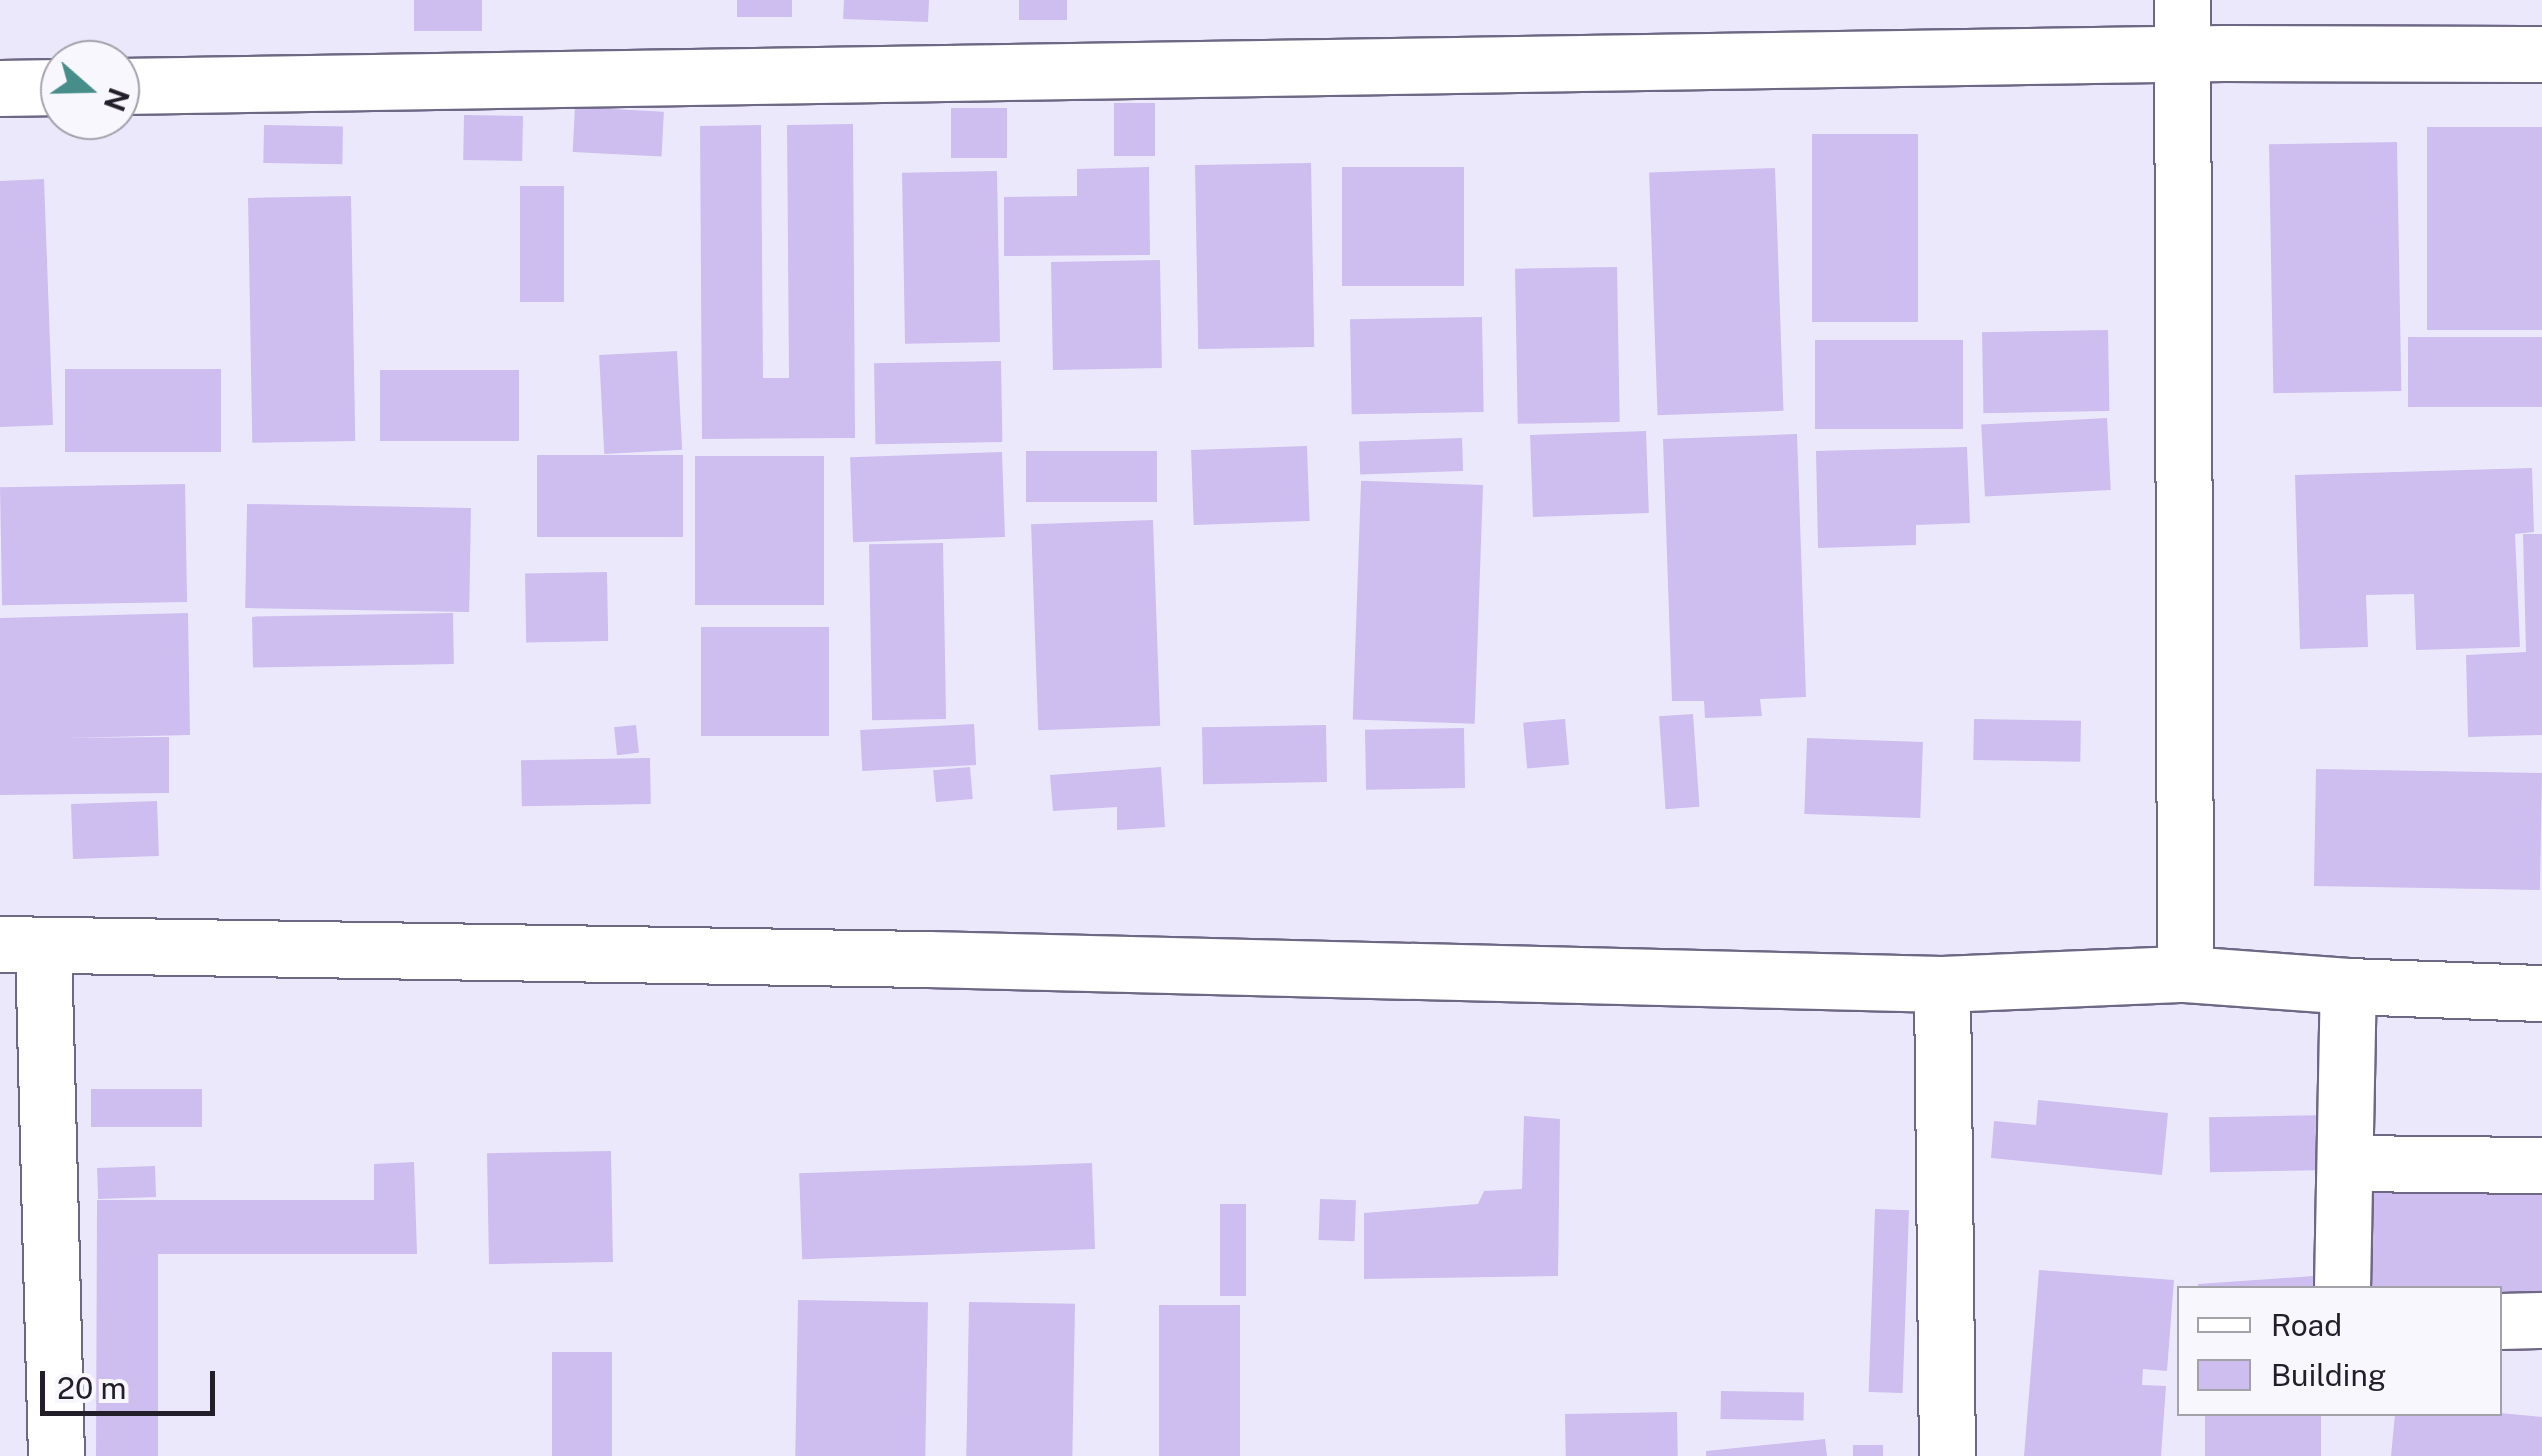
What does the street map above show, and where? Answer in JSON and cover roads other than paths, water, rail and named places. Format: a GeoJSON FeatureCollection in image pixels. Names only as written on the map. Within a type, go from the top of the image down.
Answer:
{"type":"FeatureCollection","features":[{"type":"Feature","properties":{"kind":"street"},"geometry":{"type":"LineString","coordinates":[[2182,0],[2186,57],[2185,974]]}},
{"type":"Feature","properties":{"kind":"street"},"geometry":{"type":"LineString","coordinates":[[140,86],[2542,54]]}},
{"type":"Feature","properties":{"kind":"street"},"geometry":{"type":"LineString","coordinates":[[0,88],[40,87]]}},
{"type":"Feature","properties":{"kind":"street"},"geometry":{"type":"LineString","coordinates":[[56,1456],[21,946],[928,958],[1942,984],[2185,974],[2348,986],[2542,993]]}},
{"type":"Feature","properties":{"kind":"street"},"geometry":{"type":"LineString","coordinates":[[1942,984],[1947,1456]]}},
{"type":"Feature","properties":{"kind":"street"},"geometry":{"type":"LineString","coordinates":[[2342,1286],[2348,986]]}},
{"type":"Feature","properties":{"kind":"street"},"geometry":{"type":"LineString","coordinates":[[2345,1163],[2542,1165]]}},
{"type":"Feature","properties":{"kind":"street"},"geometry":{"type":"LineString","coordinates":[[2502,1321],[2542,1320]]}}]}
